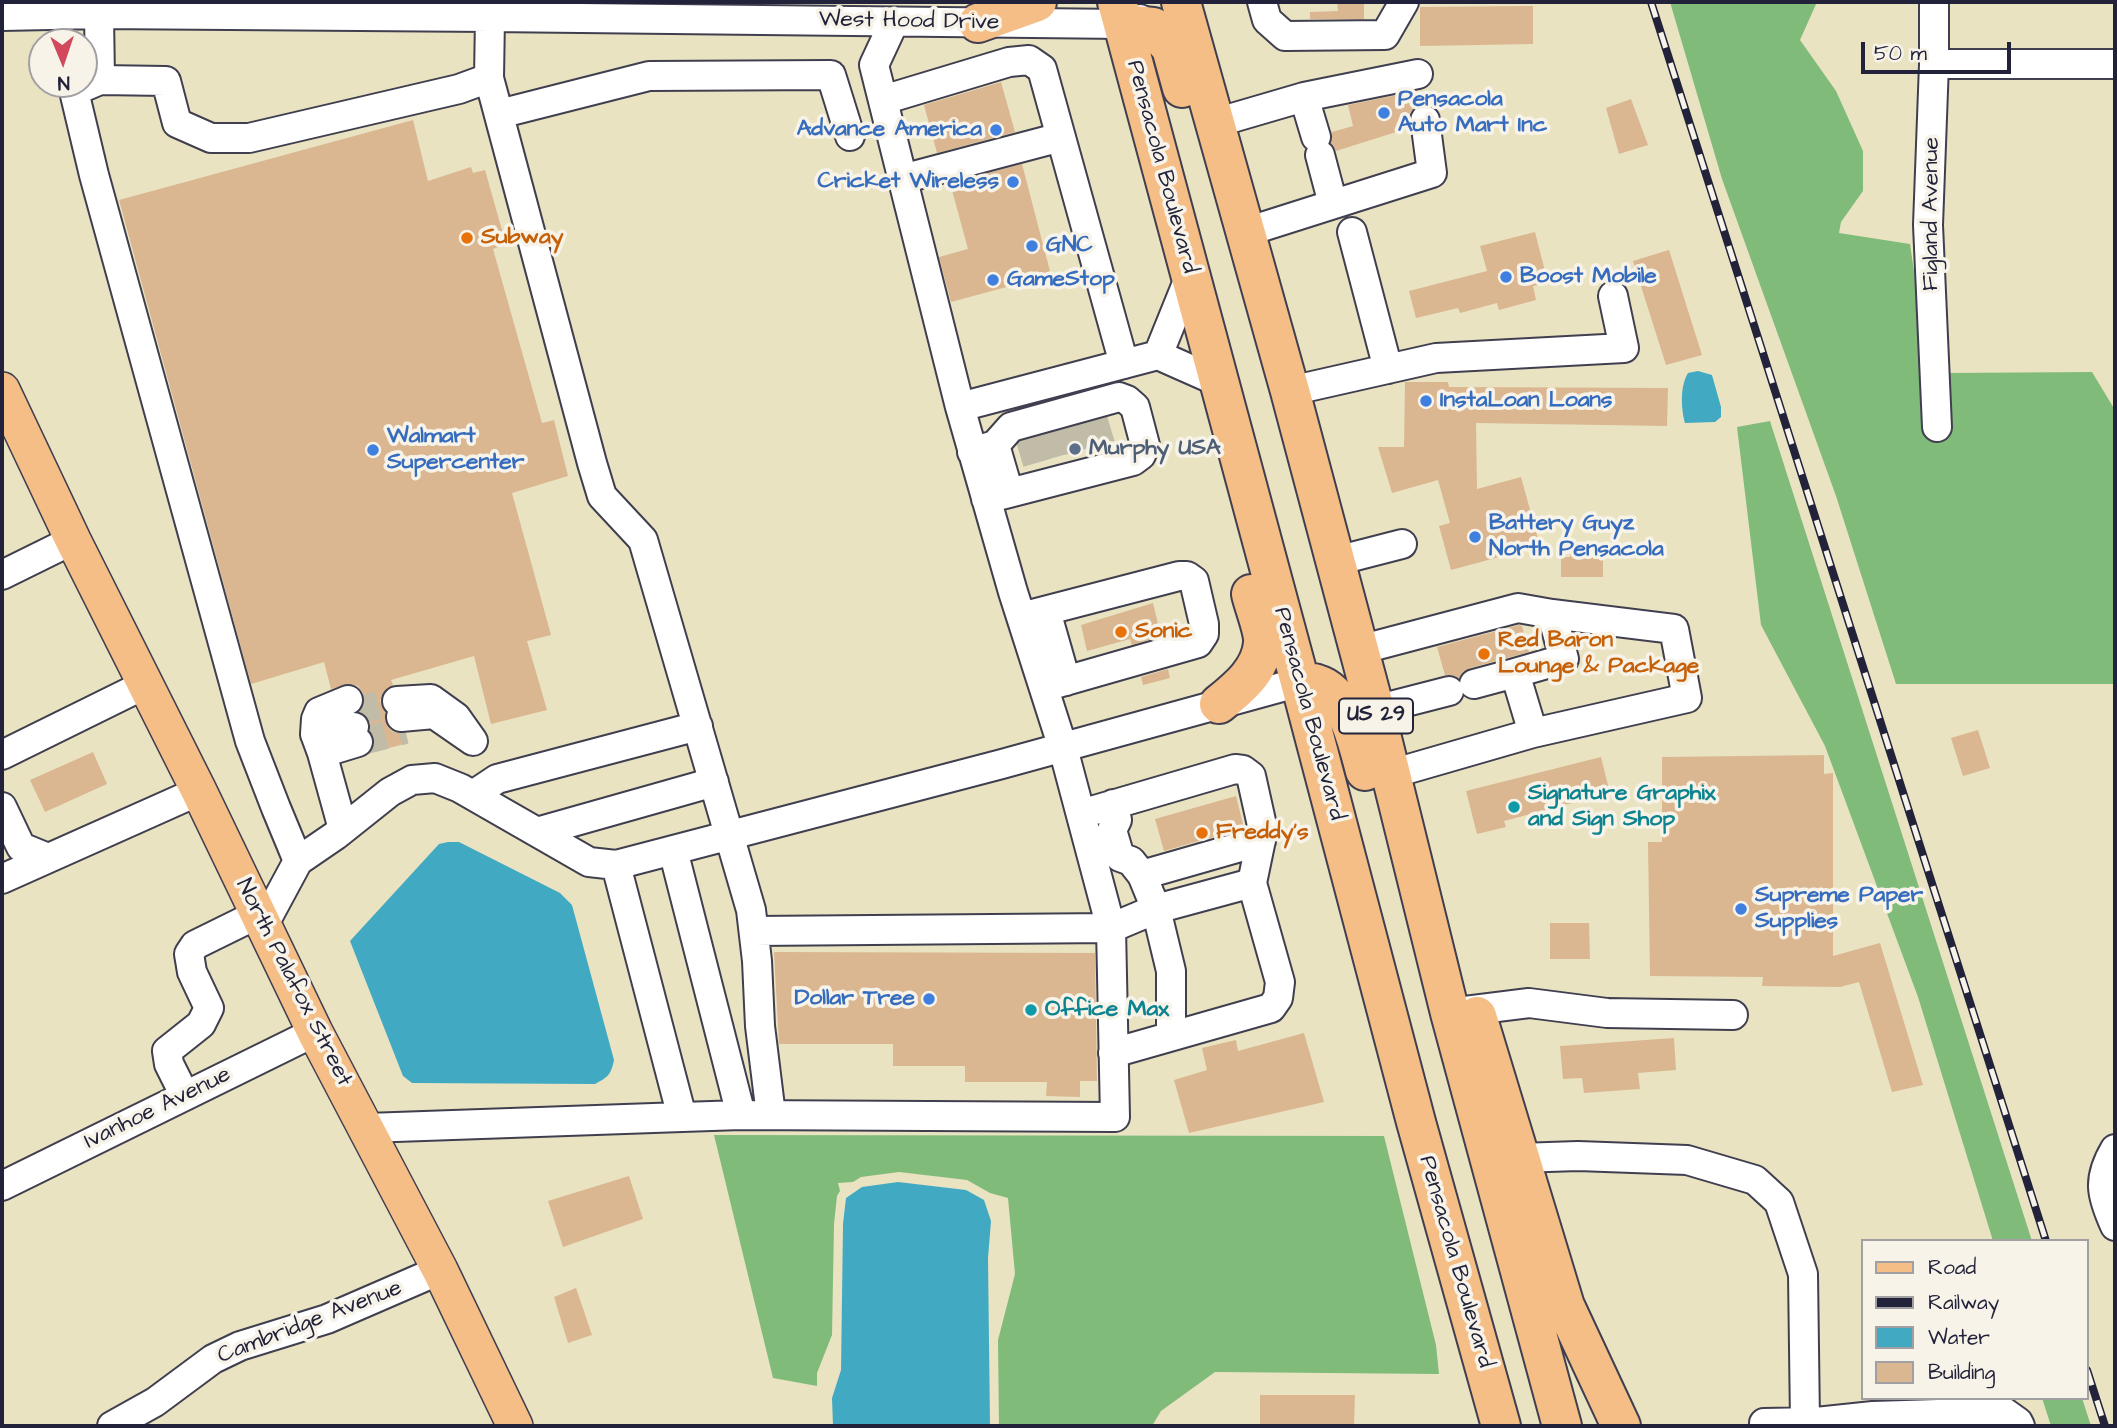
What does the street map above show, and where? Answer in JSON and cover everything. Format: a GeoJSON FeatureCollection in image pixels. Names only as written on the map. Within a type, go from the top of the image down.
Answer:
{"type":"FeatureCollection","features":[{"type":"Feature","properties":{"kind":"highway"},"geometry":{"type":"LineString","coordinates":[[978,12],[1037,2]]}},
{"type":"Feature","properties":{"kind":"highway","name":"US 29"},"geometry":{"type":"LineString","coordinates":[[1178,4],[1215,123],[1290,391],[1391,774],[1463,1012],[1461,1053],[1562,1426]]}},
{"type":"Feature","properties":{"kind":"highway"},"geometry":{"type":"LineString","coordinates":[[1120,13],[1153,27],[1171,48],[1272,424],[1318,496]]}},
{"type":"Feature","properties":{"kind":"highway","name":"Pensacola Boulevard"},"geometry":{"type":"LineString","coordinates":[[1120,13],[1416,1122],[1501,1426]]}},
{"type":"Feature","properties":{"kind":"highway"},"geometry":{"type":"LineString","coordinates":[[1219,704],[1240,688],[1255,667],[1263,641],[1224,495],[1234,439]]}},
{"type":"Feature","properties":{"kind":"highway"},"geometry":{"type":"LineString","coordinates":[[1300,682],[1319,684],[1337,698],[1353,728],[1424,995],[1461,1053]]}},
{"type":"Feature","properties":{"kind":"highway"},"geometry":{"type":"LineString","coordinates":[[1463,1012],[1519,1158],[1565,1306],[1621,1426]]}},
{"type":"Feature","properties":{"kind":"highway"},"geometry":{"type":"LineString","coordinates":[[1416,1122],[1473,1426]]}},
{"type":"Feature","properties":{"kind":"main road","name":"North Palafox Street"},"geometry":{"type":"LineString","coordinates":[[5,403],[199,791],[315,1032],[440,1270],[516,1426]]}},
{"type":"Feature","properties":{"kind":"street"},"geometry":{"type":"LineString","coordinates":[[1262,2],[1267,20],[1285,36],[1385,35],[1404,2]]}},
{"type":"Feature","properties":{"kind":"street","name":"Figland Avenue"},"geometry":{"type":"LineString","coordinates":[[1934,2],[1928,225],[1937,426]]}},
{"type":"Feature","properties":{"kind":"street","name":"West Hood Drive"},"geometry":{"type":"LineString","coordinates":[[2,16],[226,9],[416,9],[490,17],[528,10],[782,11],[894,22],[978,12],[1120,13],[1178,4]]}},
{"type":"Feature","properties":{"kind":"street"},"geometry":{"type":"LineString","coordinates":[[99,15],[100,80]]}},
{"type":"Feature","properties":{"kind":"street"},"geometry":{"type":"LineString","coordinates":[[490,17],[489,78],[592,463],[602,496],[643,540],[751,910],[760,1026],[771,1115]]}},
{"type":"Feature","properties":{"kind":"street"},"geometry":{"type":"LineString","coordinates":[[367,1128],[741,1115],[1115,1117],[1111,928],[1063,748],[1055,684],[984,449],[960,407],[874,65],[894,22]]}},
{"type":"Feature","properties":{"kind":"street"},"geometry":{"type":"LineString","coordinates":[[883,100],[1009,62],[1029,60],[1042,69],[1124,365]]}},
{"type":"Feature","properties":{"kind":"street"},"geometry":{"type":"LineString","coordinates":[[1934,64],[2115,64]]}},
{"type":"Feature","properties":{"kind":"street"},"geometry":{"type":"LineString","coordinates":[[1215,123],[1304,97],[1418,74]]}},
{"type":"Feature","properties":{"kind":"street"},"geometry":{"type":"LineString","coordinates":[[499,114],[649,76],[831,75],[850,136]]}},
{"type":"Feature","properties":{"kind":"street"},"geometry":{"type":"LineString","coordinates":[[299,861],[250,741],[94,175],[74,91],[100,80],[166,80],[177,122],[211,138],[249,138],[459,89],[489,78]]}},
{"type":"Feature","properties":{"kind":"street"},"geometry":{"type":"LineString","coordinates":[[1304,97],[1333,204]]}},
{"type":"Feature","properties":{"kind":"street"},"geometry":{"type":"LineString","coordinates":[[1246,232],[1432,173],[1424,120]]}},
{"type":"Feature","properties":{"kind":"street"},"geometry":{"type":"LineString","coordinates":[[902,179],[1060,137]]}},
{"type":"Feature","properties":{"kind":"street"},"geometry":{"type":"LineString","coordinates":[[1352,232],[1388,369]]}},
{"type":"Feature","properties":{"kind":"street"},"geometry":{"type":"LineString","coordinates":[[1158,355],[1190,276]]}},
{"type":"Feature","properties":{"kind":"street"},"geometry":{"type":"LineString","coordinates":[[1290,391],[1436,358],[1624,348],[1613,296]]}},
{"type":"Feature","properties":{"kind":"street"},"geometry":{"type":"LineString","coordinates":[[960,407],[1158,355],[1219,382]]}},
{"type":"Feature","properties":{"kind":"street"},"geometry":{"type":"LineString","coordinates":[[1020,391],[1055,420]]}},
{"type":"Feature","properties":{"kind":"street"},"geometry":{"type":"LineString","coordinates":[[984,449],[1011,426],[1055,420],[1119,397],[1128,400],[1135,407],[1145,445],[1141,455],[1133,461],[1073,472],[998,496]]}},
{"type":"Feature","properties":{"kind":"street"},"geometry":{"type":"LineString","coordinates":[[2,575],[73,540]]}},
{"type":"Feature","properties":{"kind":"street"},"geometry":{"type":"LineString","coordinates":[[1336,561],[1402,544]]}},
{"type":"Feature","properties":{"kind":"street"},"geometry":{"type":"LineString","coordinates":[[1034,614],[1179,576],[1187,576],[1194,581],[1204,624],[1204,634],[1198,643],[1055,684]]}},
{"type":"Feature","properties":{"kind":"street"},"geometry":{"type":"LineString","coordinates":[[1359,650],[1518,608],[1674,629],[1686,698],[1533,733],[1391,774]]}},
{"type":"Feature","properties":{"kind":"street"},"geometry":{"type":"LineString","coordinates":[[1375,710],[1564,660],[1552,614]]}},
{"type":"Feature","properties":{"kind":"street"},"geometry":{"type":"LineString","coordinates":[[1516,673],[1533,733]]}},
{"type":"Feature","properties":{"kind":"street"},"geometry":{"type":"LineString","coordinates":[[185,1096],[169,1064],[167,1051],[201,1024],[209,1008],[192,972],[189,954],[195,945],[261,920],[299,861],[390,792],[412,780],[435,778],[473,795],[589,862],[616,865],[1063,748],[1300,682]]}},
{"type":"Feature","properties":{"kind":"street"},"geometry":{"type":"LineString","coordinates":[[2,755],[146,684]]}},
{"type":"Feature","properties":{"kind":"street"},"geometry":{"type":"LineString","coordinates":[[473,741],[430,727],[399,709],[438,687],[464,708],[470,721],[473,741],[497,779]]}},
{"type":"Feature","properties":{"kind":"street"},"geometry":{"type":"LineString","coordinates":[[318,743],[353,720],[319,712],[316,719],[318,743],[343,829]]}},
{"type":"Feature","properties":{"kind":"street"},"geometry":{"type":"LineString","coordinates":[[473,795],[497,779],[698,726]]}},
{"type":"Feature","properties":{"kind":"street"},"geometry":{"type":"LineString","coordinates":[[1081,814],[1115,812],[1235,769],[1243,770],[1251,776],[1262,835],[1252,883],[1280,982],[1278,998],[1271,1007],[1113,1053]]}},
{"type":"Feature","properties":{"kind":"street"},"geometry":{"type":"LineString","coordinates":[[537,832],[714,782]]}},
{"type":"Feature","properties":{"kind":"street"},"geometry":{"type":"LineString","coordinates":[[2,879],[199,791]]}},
{"type":"Feature","properties":{"kind":"street"},"geometry":{"type":"LineString","coordinates":[[2,807],[21,846],[48,858]]}},
{"type":"Feature","properties":{"kind":"street"},"geometry":{"type":"LineString","coordinates":[[1115,812],[1112,831],[1120,857],[1137,868],[1156,909],[1171,971],[1171,1036]]}},
{"type":"Feature","properties":{"kind":"street"},"geometry":{"type":"LineString","coordinates":[[1137,868],[1262,835]]}},
{"type":"Feature","properties":{"kind":"street"},"geometry":{"type":"LineString","coordinates":[[673,850],[741,1115]]}},
{"type":"Feature","properties":{"kind":"street"},"geometry":{"type":"LineString","coordinates":[[616,865],[682,1117]]}},
{"type":"Feature","properties":{"kind":"street"},"geometry":{"type":"LineString","coordinates":[[754,931],[1111,928],[1156,909],[1252,883]]}},
{"type":"Feature","properties":{"kind":"street"},"geometry":{"type":"LineString","coordinates":[[1463,1012],[1529,1003],[1607,1013],[1733,1015]]}},
{"type":"Feature","properties":{"kind":"street","name":"Ivanhoe Avenue"},"geometry":{"type":"LineString","coordinates":[[2,1186],[315,1032]]}},
{"type":"Feature","properties":{"kind":"street"},"geometry":{"type":"LineString","coordinates":[[2115,1149],[2102,1179],[2105,1198],[2115,1226]]}},
{"type":"Feature","properties":{"kind":"street"},"geometry":{"type":"LineString","coordinates":[[1519,1158],[1565,1156],[1687,1160],[1755,1180],[1779,1202],[1803,1274],[1805,1422]]}},
{"type":"Feature","properties":{"kind":"street","name":"Cambridge Avenue"},"geometry":{"type":"LineString","coordinates":[[112,1426],[155,1402],[213,1359],[240,1346],[327,1319],[440,1270]]}},
{"type":"Feature","properties":{"kind":"street"},"geometry":{"type":"LineString","coordinates":[[1764,1426],[1764,1423],[1873,1421],[2004,1412],[2020,1426]]}},
{"type":"Feature","properties":{"kind":"green space"},"geometry":{"type":"Polygon","coordinates":[[[1670,2],[1817,2],[1800,40],[1836,91],[1863,151],[1863,191],[1841,222],[1839,233],[1910,244],[1923,334],[1928,439],[1948,437],[1945,373],[2092,372],[2115,410],[2115,684],[1896,684],[1836,496],[1722,179],[1670,2]]]}},
{"type":"Feature","properties":{"kind":"green space"},"geometry":{"type":"Polygon","coordinates":[[[1770,421],[2031,1239],[1992,1239],[1918,997],[1825,746],[1761,625],[1737,427],[1770,421]]]}},
{"type":"Feature","properties":{"kind":"green space"},"geometry":{"type":"Polygon","coordinates":[[[714,1135],[1384,1136],[1436,1345],[1439,1374],[1215,1372],[1161,1411],[1152,1426],[999,1426],[998,1340],[1015,1274],[1008,1198],[990,1193],[967,1180],[899,1172],[838,1183],[840,1191],[834,1224],[832,1335],[817,1373],[817,1386],[773,1378],[714,1135]]]}},
{"type":"Feature","properties":{"kind":"green space"},"geometry":{"type":"Polygon","coordinates":[[[2043,1400],[2083,1400],[2091,1426],[2051,1426],[2043,1400]]]}},
{"type":"Feature","properties":{"kind":"water"},"geometry":{"type":"Polygon","coordinates":[[[1698,371],[1712,375],[1721,407],[1721,417],[1715,422],[1685,423],[1682,391],[1688,373],[1698,371]]]}},
{"type":"Feature","properties":{"kind":"water"},"geometry":{"type":"Polygon","coordinates":[[[459,842],[560,893],[572,905],[614,1060],[610,1072],[603,1079],[595,1084],[412,1083],[403,1076],[350,941],[439,844],[459,842]]]}},
{"type":"Feature","properties":{"kind":"water"},"geometry":{"type":"Polygon","coordinates":[[[898,1182],[966,1190],[984,1200],[991,1221],[988,1258],[990,1426],[833,1426],[832,1398],[841,1370],[843,1224],[846,1198],[862,1187],[898,1182]]]}},
{"type":"Feature","properties":{"kind":"building"},"geometry":{"type":"Polygon","coordinates":[[[1337,2],[1364,2],[1364,19],[1310,19],[1310,12],[1338,11],[1337,2]]]}},
{"type":"Feature","properties":{"kind":"building"},"geometry":{"type":"Polygon","coordinates":[[[1533,6],[1533,44],[1420,46],[1420,7],[1533,6]]]}},
{"type":"Feature","properties":{"kind":"building"},"geometry":{"type":"Polygon","coordinates":[[[1001,82],[1015,132],[937,153],[924,105],[1001,82]]]}},
{"type":"Feature","properties":{"kind":"building","name":"Pensacola Auto Mart Inc"},"geometry":{"type":"Polygon","coordinates":[[[1412,92],[1415,107],[1409,114],[1409,128],[1336,151],[1331,143],[1332,132],[1353,126],[1348,105],[1412,92]]]}},
{"type":"Feature","properties":{"kind":"building"},"geometry":{"type":"Polygon","coordinates":[[[1631,99],[1648,145],[1619,154],[1606,108],[1631,99]]]}},
{"type":"Feature","properties":{"kind":"building","name":"Walmart Supercenter"},"geometry":{"type":"Polygon","coordinates":[[[413,120],[428,181],[471,167],[473,173],[485,170],[506,244],[493,249],[542,423],[554,420],[568,476],[512,493],[551,635],[527,641],[547,710],[491,724],[474,656],[391,680],[393,685],[383,693],[380,701],[388,727],[393,732],[406,733],[408,743],[370,753],[374,738],[367,717],[360,711],[364,703],[363,693],[358,686],[349,684],[331,689],[324,662],[251,684],[119,200],[413,120]]]}},
{"type":"Feature","properties":{"kind":"building"},"geometry":{"type":"Polygon","coordinates":[[[1022,164],[1051,275],[951,302],[939,257],[968,249],[950,183],[1022,164]]]}},
{"type":"Feature","properties":{"kind":"building","name":"Boost Mobile"},"geometry":{"type":"Polygon","coordinates":[[[1535,232],[1548,283],[1533,286],[1536,300],[1499,310],[1497,303],[1460,313],[1458,308],[1416,318],[1409,291],[1487,271],[1480,246],[1535,232]]]}},
{"type":"Feature","properties":{"kind":"building"},"geometry":{"type":"Polygon","coordinates":[[[1669,250],[1702,355],[1666,365],[1633,261],[1669,250]]]}},
{"type":"Feature","properties":{"kind":"building"},"geometry":{"type":"Polygon","coordinates":[[[1405,382],[1448,382],[1449,387],[1668,388],[1667,426],[1476,423],[1477,489],[1521,477],[1540,546],[1451,570],[1439,526],[1450,523],[1438,480],[1392,493],[1378,447],[1404,447],[1405,382]]]}},
{"type":"Feature","properties":{"kind":"building"},"geometry":{"type":"Polygon","coordinates":[[[1570,544],[1603,544],[1603,577],[1561,577],[1561,557],[1570,557],[1570,544]]]}},
{"type":"Feature","properties":{"kind":"building","name":"Sonic"},"geometry":{"type":"Polygon","coordinates":[[[1153,603],[1161,636],[1132,645],[1130,639],[1087,651],[1081,625],[1153,603]]]}},
{"type":"Feature","properties":{"kind":"building","name":"Red Baron Lounge & Package"},"geometry":{"type":"Polygon","coordinates":[[[1522,626],[1529,652],[1470,668],[1459,678],[1445,675],[1437,647],[1522,626]]]}},
{"type":"Feature","properties":{"kind":"building"},"geometry":{"type":"Polygon","coordinates":[[[1168,669],[1170,678],[1143,685],[1141,677],[1168,669]]]}},
{"type":"Feature","properties":{"kind":"building"},"geometry":{"type":"Polygon","coordinates":[[[1978,730],[1990,768],[1963,776],[1951,738],[1978,730]]]}},
{"type":"Feature","properties":{"kind":"building"},"geometry":{"type":"Polygon","coordinates":[[[93,752],[107,784],[45,812],[30,780],[93,752]]]}},
{"type":"Feature","properties":{"kind":"building","name":"Supreme Paper Supplies"},"geometry":{"type":"Polygon","coordinates":[[[1824,755],[1824,774],[1833,773],[1833,956],[1880,943],[1923,1085],[1892,1092],[1859,982],[1840,987],[1762,986],[1763,977],[1650,976],[1648,842],[1662,842],[1662,757],[1824,755]]]}},
{"type":"Feature","properties":{"kind":"building","name":"Signature Graphix and Sign Shop"},"geometry":{"type":"Polygon","coordinates":[[[1601,757],[1610,793],[1504,821],[1506,827],[1477,834],[1466,791],[1601,757]]]}},
{"type":"Feature","properties":{"kind":"building"},"geometry":{"type":"Polygon","coordinates":[[[1236,796],[1244,828],[1164,851],[1155,819],[1236,796]]]}},
{"type":"Feature","properties":{"kind":"building"},"geometry":{"type":"Polygon","coordinates":[[[1550,923],[1589,923],[1590,959],[1550,959],[1550,923]]]}},
{"type":"Feature","properties":{"kind":"building"},"geometry":{"type":"Polygon","coordinates":[[[774,952],[1095,953],[1097,1081],[1080,1081],[1080,1097],[1046,1096],[1047,1082],[965,1082],[965,1066],[893,1066],[893,1044],[779,1044],[774,952]]]}},
{"type":"Feature","properties":{"kind":"building"},"geometry":{"type":"Polygon","coordinates":[[[1304,1033],[1324,1102],[1189,1133],[1174,1080],[1207,1070],[1202,1048],[1236,1040],[1238,1051],[1304,1033]]]}},
{"type":"Feature","properties":{"kind":"building"},"geometry":{"type":"Polygon","coordinates":[[[1674,1038],[1676,1070],[1638,1073],[1640,1089],[1584,1093],[1582,1078],[1563,1079],[1560,1046],[1674,1038]]]}},
{"type":"Feature","properties":{"kind":"building"},"geometry":{"type":"Polygon","coordinates":[[[629,1176],[643,1219],[563,1247],[548,1201],[629,1176]]]}},
{"type":"Feature","properties":{"kind":"building"},"geometry":{"type":"Polygon","coordinates":[[[576,1288],[592,1335],[568,1343],[554,1297],[576,1288]]]}},
{"type":"Feature","properties":{"kind":"building"},"geometry":{"type":"Polygon","coordinates":[[[1260,1395],[1355,1395],[1354,1426],[1260,1426],[1260,1395]]]}},
{"type":"Feature","properties":{"kind":"tunnel"},"geometry":{"type":"LineString","coordinates":[[1093,418],[1105,458]]}},
{"type":"Feature","properties":{"kind":"tunnel"},"geometry":{"type":"LineString","coordinates":[[1071,424],[1083,464]]}},
{"type":"Feature","properties":{"kind":"tunnel"},"geometry":{"type":"LineString","coordinates":[[1049,430],[1061,471]]}},
{"type":"Feature","properties":{"kind":"tunnel"},"geometry":{"type":"LineString","coordinates":[[1029,436],[1041,477]]}},
{"type":"Feature","properties":{"kind":"tunnel"},"geometry":{"type":"LineString","coordinates":[[351,712],[397,701]]}},
{"type":"Feature","properties":{"kind":"tunnel"},"geometry":{"type":"LineString","coordinates":[[358,742],[405,730]]}},
{"type":"Feature","properties":{"kind":"railway"},"geometry":{"type":"LineString","coordinates":[[1651,2],[2045,1239]]}},
{"type":"Feature","properties":{"kind":"railway"},"geometry":{"type":"LineString","coordinates":[[2089,1376],[2105,1426]]}},
{"type":"Feature","properties":{"kind":"place","name":"Pensacola Auto Mart Inc"},"geometry":{"type":"Point","coordinates":[1384,113]}},
{"type":"Feature","properties":{"kind":"place","name":"Advance America"},"geometry":{"type":"Point","coordinates":[996,130]}},
{"type":"Feature","properties":{"kind":"place","name":"Cricket Wireless"},"geometry":{"type":"Point","coordinates":[1013,182]}},
{"type":"Feature","properties":{"kind":"place","name":"Subway"},"geometry":{"type":"Point","coordinates":[467,238]}},
{"type":"Feature","properties":{"kind":"place","name":"GNC"},"geometry":{"type":"Point","coordinates":[1032,246]}},
{"type":"Feature","properties":{"kind":"place","name":"Boost Mobile"},"geometry":{"type":"Point","coordinates":[1506,277]}},
{"type":"Feature","properties":{"kind":"place","name":"GameStop"},"geometry":{"type":"Point","coordinates":[993,280]}},
{"type":"Feature","properties":{"kind":"place","name":"InstaLoan Loans"},"geometry":{"type":"Point","coordinates":[1426,401]}},
{"type":"Feature","properties":{"kind":"place","name":"Murphy USA"},"geometry":{"type":"Point","coordinates":[1075,449]}},
{"type":"Feature","properties":{"kind":"place","name":"Walmart Supercenter"},"geometry":{"type":"Point","coordinates":[373,450]}},
{"type":"Feature","properties":{"kind":"place","name":"Battery Guyz North Pensacola"},"geometry":{"type":"Point","coordinates":[1475,537]}},
{"type":"Feature","properties":{"kind":"place","name":"Sonic"},"geometry":{"type":"Point","coordinates":[1121,632]}},
{"type":"Feature","properties":{"kind":"place","name":"Red Baron Lounge & Package"},"geometry":{"type":"Point","coordinates":[1484,654]}},
{"type":"Feature","properties":{"kind":"place","name":"Signature Graphix and Sign Shop"},"geometry":{"type":"Point","coordinates":[1514,807]}},
{"type":"Feature","properties":{"kind":"place","name":"Freddy's"},"geometry":{"type":"Point","coordinates":[1202,833]}},
{"type":"Feature","properties":{"kind":"place","name":"Supreme Paper Supplies"},"geometry":{"type":"Point","coordinates":[1741,909]}},
{"type":"Feature","properties":{"kind":"place","name":"Dollar Tree"},"geometry":{"type":"Point","coordinates":[929,999]}},
{"type":"Feature","properties":{"kind":"place","name":"Office Max"},"geometry":{"type":"Point","coordinates":[1031,1010]}}]}
